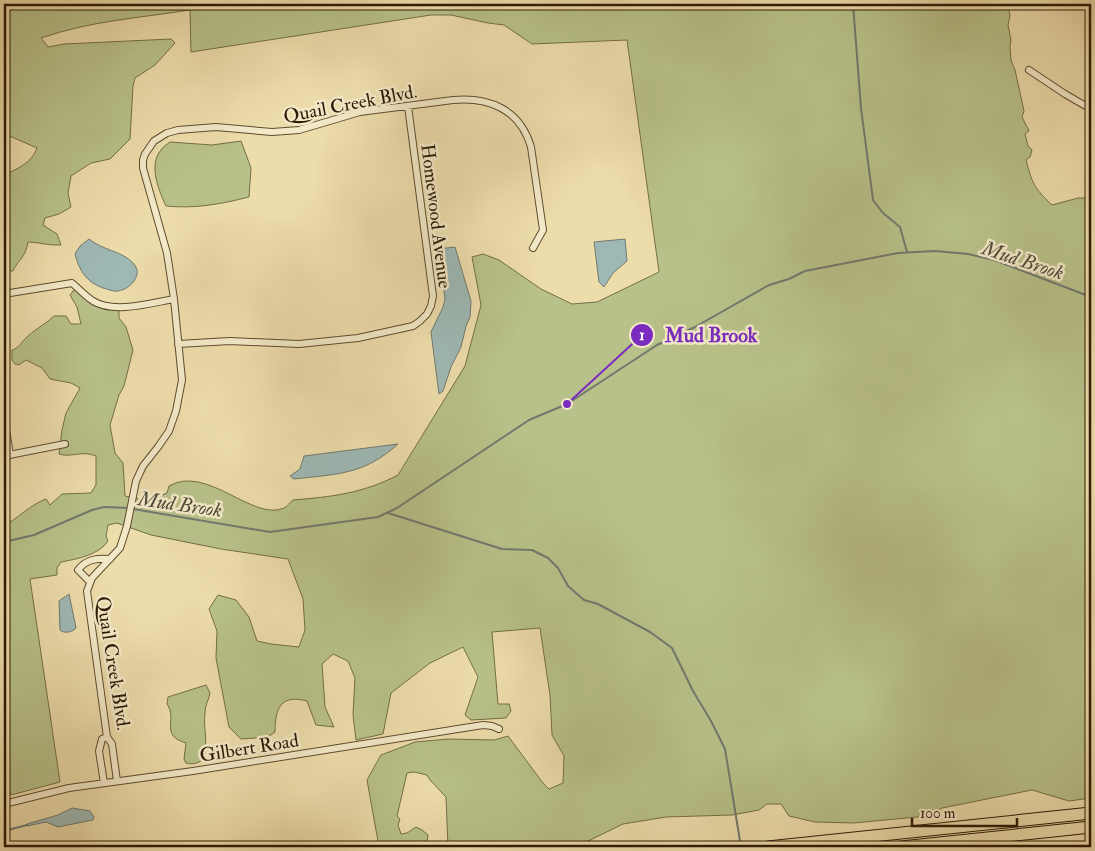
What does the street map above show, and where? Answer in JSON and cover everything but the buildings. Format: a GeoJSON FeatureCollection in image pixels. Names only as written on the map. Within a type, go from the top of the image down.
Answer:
{"type":"FeatureCollection","features":[{"type":"Feature","properties":{"kind":"highway"},"geometry":{"type":"LineString","coordinates":[[768,847],[1091,813]]}},
{"type":"Feature","properties":{"kind":"highway"},"geometry":{"type":"LineString","coordinates":[[901,847],[1091,827]]}},
{"type":"Feature","properties":{"kind":"street"},"geometry":{"type":"LineString","coordinates":[[1029,70],[1091,109]]}},
{"type":"Feature","properties":{"kind":"street","name":"Quail Creek Blvd."},"geometry":{"type":"LineString","coordinates":[[117,781],[112,744],[107,737],[86,590],[92,578],[120,548],[126,532],[136,481],[169,431],[176,411],[182,380],[174,299],[167,253],[143,168],[145,154],[154,141],[178,130],[216,127],[272,132],[300,130],[360,112],[453,100],[473,99],[498,105],[515,119],[528,137],[531,147],[543,230],[533,248]]}},
{"type":"Feature","properties":{"kind":"street","name":"Homewood Avenue"},"geometry":{"type":"LineString","coordinates":[[178,344],[230,341],[298,344],[332,341],[358,338],[400,329],[413,326],[420,321],[431,306],[434,296],[408,106]]}},
{"type":"Feature","properties":{"kind":"street"},"geometry":{"type":"LineString","coordinates":[[4,294],[72,282],[93,301],[107,306],[119,308],[174,299]]}},
{"type":"Feature","properties":{"kind":"street"},"geometry":{"type":"LineString","coordinates":[[4,417],[7,456],[66,444]]}},
{"type":"Feature","properties":{"kind":"street"},"geometry":{"type":"LineString","coordinates":[[90,582],[78,570],[80,566],[92,560],[110,559]]}},
{"type":"Feature","properties":{"kind":"street","name":"Gilbert Road"},"geometry":{"type":"LineString","coordinates":[[4,804],[69,788],[193,772],[483,725],[499,729]]}},
{"type":"Feature","properties":{"kind":"street"},"geometry":{"type":"LineString","coordinates":[[104,783],[99,747],[102,739],[107,737]]}},
{"type":"Feature","properties":{"kind":"green space"},"geometry":{"type":"Polygon","coordinates":[[[4,4],[1008,4],[1011,60],[1024,111],[1022,117],[1029,131],[1025,134],[1028,146],[1032,150],[1030,157],[1026,160],[1032,180],[1041,194],[1052,205],[1078,198],[1091,198],[1091,798],[1069,801],[1032,790],[942,808],[927,816],[854,823],[815,822],[789,816],[781,804],[767,804],[759,810],[732,815],[666,817],[623,824],[576,847],[448,847],[446,797],[427,775],[414,772],[407,773],[397,816],[400,819],[398,825],[401,834],[407,833],[416,827],[422,830],[428,835],[428,847],[379,847],[367,780],[381,755],[415,742],[448,739],[494,740],[508,736],[549,789],[563,783],[564,756],[552,735],[550,695],[540,628],[492,632],[498,704],[509,704],[511,711],[506,718],[471,720],[465,715],[478,677],[463,647],[430,663],[391,693],[383,734],[356,740],[353,715],[355,678],[348,661],[333,654],[322,664],[325,707],[334,727],[316,725],[307,701],[298,699],[285,701],[281,705],[276,716],[275,732],[268,737],[241,739],[229,727],[216,658],[217,631],[209,609],[218,595],[236,600],[249,617],[257,641],[299,647],[305,630],[303,599],[288,559],[221,549],[151,535],[117,523],[108,525],[106,536],[108,541],[99,550],[87,556],[61,562],[57,568],[57,575],[30,579],[60,782],[11,795],[4,769],[4,526],[29,508],[46,499],[50,505],[62,494],[91,493],[96,485],[96,456],[91,454],[59,454],[66,413],[80,388],[71,383],[50,379],[42,368],[26,360],[19,365],[15,364],[12,360],[12,350],[54,316],[66,316],[71,324],[81,324],[77,307],[70,295],[73,291],[79,288],[93,301],[119,307],[119,318],[126,327],[133,350],[124,386],[119,395],[110,425],[115,453],[123,463],[125,496],[152,502],[167,493],[169,486],[184,481],[199,482],[258,507],[272,510],[284,508],[293,500],[334,496],[360,490],[398,475],[465,366],[481,305],[472,257],[483,254],[499,260],[541,289],[572,304],[597,302],[659,272],[627,40],[532,44],[504,25],[451,15],[431,15],[191,52],[190,10],[96,24],[41,38],[48,47],[64,44],[171,39],[175,43],[155,65],[135,78],[130,139],[110,159],[91,163],[71,176],[68,193],[71,207],[59,214],[45,218],[43,225],[57,234],[61,245],[28,242],[24,255],[13,271],[10,271],[7,268],[4,256],[4,175],[28,162],[37,148],[12,137],[4,136],[4,4]]]}},
{"type":"Feature","properties":{"kind":"green space"},"geometry":{"type":"Polygon","coordinates":[[[241,141],[251,168],[249,197],[208,205],[166,206],[160,193],[155,170],[157,156],[165,146],[170,142],[212,145],[241,141]]]}},
{"type":"Feature","properties":{"kind":"green space"},"geometry":{"type":"Polygon","coordinates":[[[206,685],[210,693],[205,710],[205,754],[201,761],[193,764],[186,763],[184,759],[186,743],[173,736],[171,731],[171,716],[167,704],[168,697],[206,685]]]}},
{"type":"Feature","properties":{"kind":"water"},"geometry":{"type":"Polygon","coordinates":[[[89,239],[133,263],[136,267],[137,276],[131,284],[123,290],[115,291],[97,285],[84,275],[75,254],[80,246],[89,239]]]}},
{"type":"Feature","properties":{"kind":"water"},"geometry":{"type":"Polygon","coordinates":[[[625,239],[627,261],[613,273],[604,287],[599,282],[594,242],[625,239]]]}},
{"type":"Feature","properties":{"kind":"water"},"geometry":{"type":"Polygon","coordinates":[[[455,247],[471,301],[470,317],[461,347],[451,367],[443,391],[439,394],[431,332],[445,299],[438,249],[455,247]]]}},
{"type":"Feature","properties":{"kind":"water"},"geometry":{"type":"Polygon","coordinates":[[[398,444],[373,462],[349,471],[294,479],[290,476],[300,469],[304,456],[398,444]]]}},
{"type":"Feature","properties":{"kind":"water"},"geometry":{"type":"Polygon","coordinates":[[[69,594],[76,628],[64,632],[60,630],[59,601],[69,594]]]}},
{"type":"Feature","properties":{"kind":"water"},"geometry":{"type":"Polygon","coordinates":[[[72,808],[90,811],[94,817],[93,820],[58,827],[46,822],[27,826],[27,824],[58,815],[72,808]]]}},
{"type":"Feature","properties":{"kind":"waterway"},"geometry":{"type":"LineString","coordinates":[[853,4],[861,108],[873,200],[883,213],[900,227],[907,252]]}},
{"type":"Feature","properties":{"kind":"waterway","name":"Mud Brook"},"geometry":{"type":"LineString","coordinates":[[133,509],[270,532],[378,517],[397,508],[529,420],[567,404],[657,345],[695,327],[769,285],[789,279],[805,271],[898,253],[935,251],[968,254],[994,260],[1091,297]]}},
{"type":"Feature","properties":{"kind":"waterway","name":"Mud Brook"},"geometry":{"type":"LineString","coordinates":[[4,542],[34,535],[92,510],[104,507],[129,508]]}},
{"type":"Feature","properties":{"kind":"waterway"},"geometry":{"type":"LineString","coordinates":[[388,513],[502,549],[532,550],[548,558],[558,568],[568,586],[584,600],[598,604],[650,632],[672,648],[725,749],[741,847]]}},
{"type":"Feature","properties":{"kind":"waterway"},"geometry":{"type":"LineString","coordinates":[[4,831],[27,825]]}},
{"type":"Feature","properties":{"kind":"place","name":"Mud Brook"},"geometry":{"type":"Point","coordinates":[567,404]}}]}
